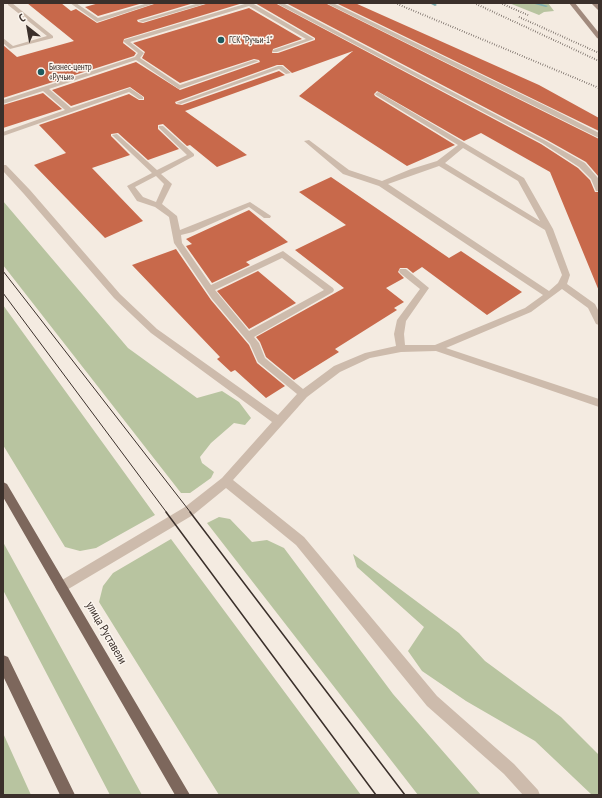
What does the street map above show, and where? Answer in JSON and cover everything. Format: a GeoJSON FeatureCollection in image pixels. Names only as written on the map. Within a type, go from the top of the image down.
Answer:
{"type":"FeatureCollection","features":[{"type":"Feature","properties":{"kind":"main road"},"geometry":{"type":"LineString","coordinates":[[572,3],[599,37]]}},
{"type":"Feature","properties":{"kind":"main road"},"geometry":{"type":"LineString","coordinates":[[594,3],[599,9]]}},
{"type":"Feature","properties":{"kind":"main road","name":"улица Руставели"},"geometry":{"type":"LineString","coordinates":[[3,487],[183,795]]}},
{"type":"Feature","properties":{"kind":"main road"},"geometry":{"type":"LineString","coordinates":[[3,662],[68,795]]}},
{"type":"Feature","properties":{"kind":"lane"},"geometry":{"type":"LineString","coordinates":[[3,5],[10,3],[51,37],[12,48],[3,40]]}},
{"type":"Feature","properties":{"kind":"lane"},"geometry":{"type":"LineString","coordinates":[[74,4],[82,3]]}},
{"type":"Feature","properties":{"kind":"lane"},"geometry":{"type":"LineString","coordinates":[[74,4],[97,20],[153,3]]}},
{"type":"Feature","properties":{"kind":"lane"},"geometry":{"type":"LineString","coordinates":[[141,22],[205,3]]}},
{"type":"Feature","properties":{"kind":"lane"},"geometry":{"type":"LineString","coordinates":[[279,3],[544,142],[582,165],[594,178],[599,189]]}},
{"type":"Feature","properties":{"kind":"lane"},"geometry":{"type":"LineString","coordinates":[[329,3],[547,108],[599,136]]}},
{"type":"Feature","properties":{"kind":"lane"},"geometry":{"type":"LineString","coordinates":[[3,102],[137,58],[141,53],[126,41],[250,4],[311,39],[275,51]]}},
{"type":"Feature","properties":{"kind":"lane"},"geometry":{"type":"LineString","coordinates":[[137,58],[186,93]]}},
{"type":"Feature","properties":{"kind":"lane"},"geometry":{"type":"LineString","coordinates":[[186,93],[224,79],[256,61]]}},
{"type":"Feature","properties":{"kind":"lane"},"geometry":{"type":"LineString","coordinates":[[179,103],[186,93],[224,79],[280,67],[288,73]]}},
{"type":"Feature","properties":{"kind":"lane"},"geometry":{"type":"LineString","coordinates":[[45,89],[70,111]]}},
{"type":"Feature","properties":{"kind":"lane"},"geometry":{"type":"LineString","coordinates":[[3,134],[130,90],[141,98]]}},
{"type":"Feature","properties":{"kind":"lane"},"geometry":{"type":"LineString","coordinates":[[378,94],[521,180],[549,229],[566,275],[562,284],[528,310],[436,348]]}},
{"type":"Feature","properties":{"kind":"lane"},"geometry":{"type":"LineString","coordinates":[[161,127],[192,155],[131,186],[140,199],[158,204],[173,216],[178,243],[210,289],[254,343],[261,360],[303,394]]}},
{"type":"Feature","properties":{"kind":"lane"},"geometry":{"type":"LineString","coordinates":[[115,135],[168,184],[158,204]]}},
{"type":"Feature","properties":{"kind":"lane"},"geometry":{"type":"LineString","coordinates":[[307,142],[346,172],[382,184],[549,295]]}},
{"type":"Feature","properties":{"kind":"lane"},"geometry":{"type":"LineString","coordinates":[[382,184],[414,170],[440,163],[463,145]]}},
{"type":"Feature","properties":{"kind":"lane"},"geometry":{"type":"LineString","coordinates":[[440,163],[549,229]]}},
{"type":"Feature","properties":{"kind":"lane"},"geometry":{"type":"LineString","coordinates":[[3,167],[47,213],[117,296],[154,331],[278,421]]}},
{"type":"Feature","properties":{"kind":"lane"},"geometry":{"type":"LineString","coordinates":[[176,234],[190,230],[250,204],[267,216]]}},
{"type":"Feature","properties":{"kind":"lane"},"geometry":{"type":"LineString","coordinates":[[210,289],[283,254],[330,290],[248,336]]}},
{"type":"Feature","properties":{"kind":"lane"},"geometry":{"type":"LineString","coordinates":[[401,349],[399,334],[402,320],[424,288],[403,271]]}},
{"type":"Feature","properties":{"kind":"lane"},"geometry":{"type":"LineString","coordinates":[[562,284],[592,306],[599,322]]}},
{"type":"Feature","properties":{"kind":"lane"},"geometry":{"type":"LineString","coordinates":[[61,587],[184,515],[226,481],[303,394],[337,369],[368,355],[401,349],[436,348],[599,403]]}},
{"type":"Feature","properties":{"kind":"lane"},"geometry":{"type":"LineString","coordinates":[[226,481],[300,541],[432,701],[509,769],[533,795]]}},
{"type":"Feature","properties":{"kind":"green space"},"geometry":{"type":"Polygon","coordinates":[[[509,3],[548,3],[554,11],[544,12],[539,15],[509,3]]]}},
{"type":"Feature","properties":{"kind":"green space"},"geometry":{"type":"Polygon","coordinates":[[[3,201],[128,348],[197,398],[222,391],[239,402],[251,418],[245,425],[234,423],[211,443],[200,457],[202,463],[214,472],[211,478],[190,493],[181,493],[3,265],[3,201]]]}},
{"type":"Feature","properties":{"kind":"green space"},"geometry":{"type":"Polygon","coordinates":[[[3,305],[155,515],[96,548],[80,551],[65,547],[3,445],[3,305]]]}},
{"type":"Feature","properties":{"kind":"green space"},"geometry":{"type":"Polygon","coordinates":[[[219,517],[230,519],[252,542],[267,540],[284,548],[393,694],[481,795],[418,795],[207,523],[219,517]]]}},
{"type":"Feature","properties":{"kind":"green space"},"geometry":{"type":"Polygon","coordinates":[[[171,539],[361,795],[219,795],[99,602],[103,586],[113,573],[171,539]]]}},
{"type":"Feature","properties":{"kind":"green space"},"geometry":{"type":"Polygon","coordinates":[[[3,542],[142,795],[110,795],[3,590],[3,542]]]}},
{"type":"Feature","properties":{"kind":"green space"},"geometry":{"type":"Polygon","coordinates":[[[353,554],[459,633],[485,661],[561,717],[599,755],[599,795],[592,795],[535,741],[466,701],[422,671],[408,651],[424,627],[357,567],[353,554]]]}},
{"type":"Feature","properties":{"kind":"green space"},"geometry":{"type":"Polygon","coordinates":[[[3,733],[31,795],[3,795],[3,733]]]}},
{"type":"Feature","properties":{"kind":"building"},"geometry":{"type":"Polygon","coordinates":[[[27,3],[61,3],[71,11],[76,9],[97,23],[157,3],[194,3],[137,20],[138,22],[143,23],[209,3],[243,3],[124,39],[123,43],[136,53],[134,56],[3,98],[3,45],[17,57],[74,41],[27,3]]]}},
{"type":"Feature","properties":{"kind":"building"},"geometry":{"type":"Polygon","coordinates":[[[99,3],[143,3],[98,16],[85,7],[99,3]]]}},
{"type":"Feature","properties":{"kind":"building"},"geometry":{"type":"Polygon","coordinates":[[[255,3],[275,3],[541,144],[578,168],[590,180],[595,192],[599,192],[599,291],[550,172],[481,133],[464,141],[377,91],[374,94],[375,96],[455,145],[407,166],[299,96],[353,51],[292,73],[283,65],[277,65],[175,102],[176,104],[182,105],[279,71],[285,75],[185,111],[247,155],[217,167],[190,145],[187,146],[163,124],[158,125],[158,129],[179,149],[148,160],[118,133],[111,134],[111,136],[130,155],[92,168],[143,221],[105,238],[34,165],[66,153],[39,125],[129,94],[139,100],[144,100],[144,97],[130,87],[71,106],[52,90],[136,62],[180,90],[260,62],[259,60],[254,59],[180,83],[142,58],[145,52],[133,43],[249,8],[302,39],[273,49],[272,53],[278,53],[315,40],[315,38],[255,3]]]}},
{"type":"Feature","properties":{"kind":"building"},"geometry":{"type":"Polygon","coordinates":[[[286,3],[325,3],[599,139],[599,177],[586,162],[547,140],[286,3]]]}},
{"type":"Feature","properties":{"kind":"building"},"geometry":{"type":"Polygon","coordinates":[[[336,3],[355,3],[539,85],[599,118],[599,131],[336,3]]]}},
{"type":"Feature","properties":{"kind":"building"},"geometry":{"type":"Polygon","coordinates":[[[43,93],[62,109],[3,128],[3,105],[43,93]]]}},
{"type":"Feature","properties":{"kind":"building"},"geometry":{"type":"Polygon","coordinates":[[[331,177],[449,258],[461,251],[522,292],[487,315],[422,267],[413,273],[407,268],[400,268],[398,272],[404,278],[386,288],[404,302],[394,308],[397,310],[335,349],[339,352],[294,380],[266,357],[260,342],[256,337],[344,288],[295,250],[346,225],[299,192],[331,177]]]}},
{"type":"Feature","properties":{"kind":"building"},"geometry":{"type":"Polygon","coordinates":[[[249,210],[288,242],[246,262],[250,265],[212,283],[186,246],[192,244],[186,239],[249,210]]]}},
{"type":"Feature","properties":{"kind":"building"},"geometry":{"type":"Polygon","coordinates":[[[176,249],[211,300],[249,345],[257,363],[285,386],[266,398],[235,370],[231,372],[217,359],[220,357],[132,265],[176,249]]]}},
{"type":"Feature","properties":{"kind":"building"},"geometry":{"type":"Polygon","coordinates":[[[258,271],[296,303],[249,329],[217,291],[258,271]]]}},
{"type":"Feature","properties":{"kind":"waterway"},"geometry":{"type":"LineString","coordinates":[[431,3],[435,5]]}},
{"type":"Feature","properties":{"kind":"waterway"},"geometry":{"type":"LineString","coordinates":[[533,3],[546,6]]}},
{"type":"Feature","properties":{"kind":"tram line"},"geometry":{"type":"LineString","coordinates":[[3,271],[191,513]]}},
{"type":"Feature","properties":{"kind":"tram line"},"geometry":{"type":"LineString","coordinates":[[3,293],[167,513]]}},
{"type":"Feature","properties":{"kind":"tram line"},"geometry":{"type":"LineString","coordinates":[[166,512],[376,795]]}},
{"type":"Feature","properties":{"kind":"tram line"},"geometry":{"type":"LineString","coordinates":[[190,512],[405,795]]}},
{"type":"Feature","properties":{"kind":"railway"},"geometry":{"type":"LineString","coordinates":[[395,3],[599,88]]}},
{"type":"Feature","properties":{"kind":"railway"},"geometry":{"type":"LineString","coordinates":[[474,3],[599,61]]}},
{"type":"Feature","properties":{"kind":"railway"},"geometry":{"type":"LineString","coordinates":[[500,3],[528,15]]}},
{"type":"Feature","properties":{"kind":"railway"},"geometry":{"type":"LineString","coordinates":[[519,17],[599,53]]}},
{"type":"Feature","properties":{"kind":"place","name":"ГСК \"Ручьи-1\""},"geometry":{"type":"Point","coordinates":[221,40]}},
{"type":"Feature","properties":{"kind":"place","name":"Бизнес-центр «Ручьи»"},"geometry":{"type":"Point","coordinates":[41,72]}}]}
